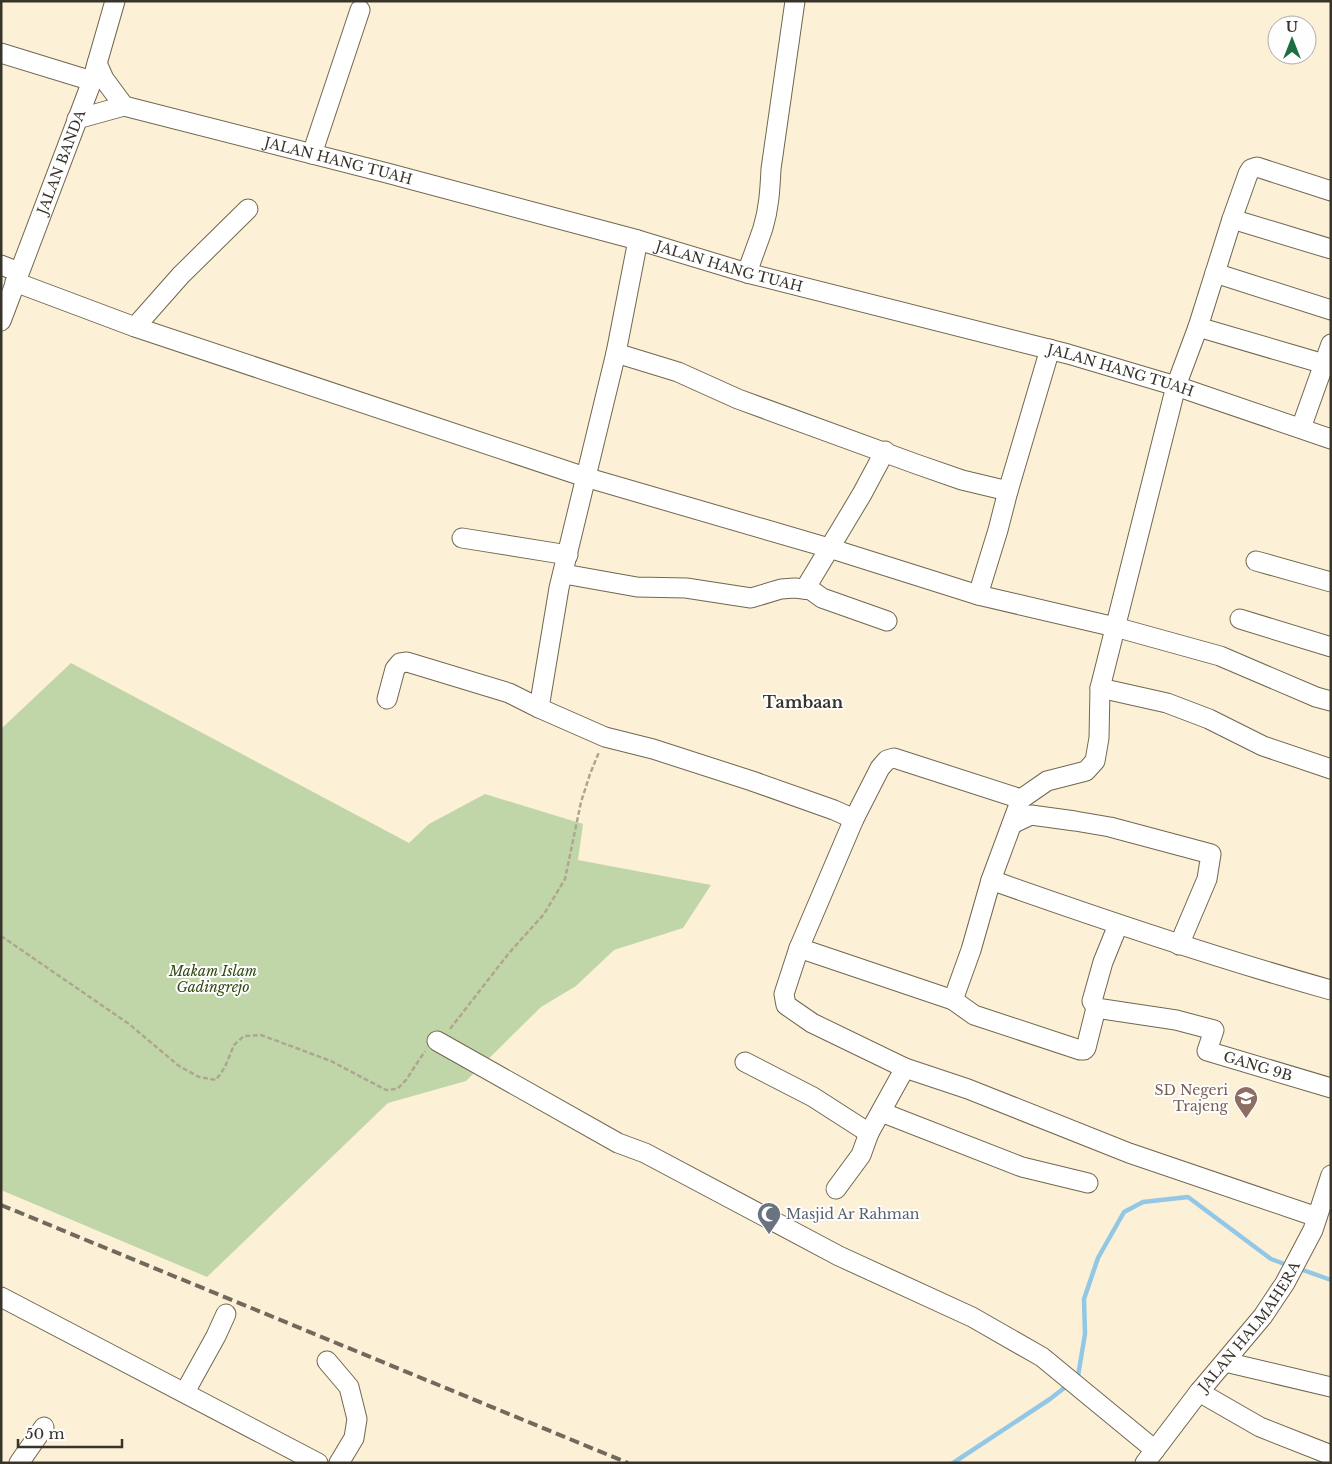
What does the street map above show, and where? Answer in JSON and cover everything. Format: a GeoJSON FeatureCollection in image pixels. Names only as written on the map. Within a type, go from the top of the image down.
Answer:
{"type":"FeatureCollection","features":[{"type":"Feature","properties":{"kind":"street","name":"JALAN BANDA"},"geometry":{"type":"LineString","coordinates":[[1,321],[94,72],[115,1]]}},
{"type":"Feature","properties":{"kind":"street"},"geometry":{"type":"LineString","coordinates":[[747,273],[763,230],[770,198],[771,169],[794,1]]}},
{"type":"Feature","properties":{"kind":"street"},"geometry":{"type":"LineString","coordinates":[[312,154],[360,10]]}},
{"type":"Feature","properties":{"kind":"street"},"geometry":{"type":"LineString","coordinates":[[1,53],[94,72],[104,79],[124,106],[77,119]]}},
{"type":"Feature","properties":{"kind":"street","name":"JALAN HANG TUAH"},"geometry":{"type":"LineString","coordinates":[[124,106],[638,240],[747,273],[1050,349],[1176,386],[1331,439]]}},
{"type":"Feature","properties":{"kind":"street"},"geometry":{"type":"LineString","coordinates":[[953,1000],[971,950],[991,880],[1021,799],[1047,781],[1086,770],[1095,761],[1099,738],[1100,688],[1176,386],[1198,327],[1232,219],[1251,169],[1257,168],[1331,191]]}},
{"type":"Feature","properties":{"kind":"street"},"geometry":{"type":"LineString","coordinates":[[134,327],[181,275],[248,209]]}},
{"type":"Feature","properties":{"kind":"street"},"geometry":{"type":"LineString","coordinates":[[1232,219],[1331,250]]}},
{"type":"Feature","properties":{"kind":"street"},"geometry":{"type":"LineString","coordinates":[[539,708],[559,588],[564,574],[616,353],[638,240]]}},
{"type":"Feature","properties":{"kind":"street"},"geometry":{"type":"LineString","coordinates":[[1,265],[17,277],[134,327],[586,477],[829,548],[978,595],[1115,627],[1220,656],[1316,697],[1331,701]]}},
{"type":"Feature","properties":{"kind":"street"},"geometry":{"type":"LineString","coordinates":[[1215,273],[1331,310]]}},
{"type":"Feature","properties":{"kind":"street"},"geometry":{"type":"LineString","coordinates":[[1198,327],[1327,365]]}},
{"type":"Feature","properties":{"kind":"street"},"geometry":{"type":"LineString","coordinates":[[1301,428],[1327,365],[1331,344]]}},
{"type":"Feature","properties":{"kind":"street"},"geometry":{"type":"LineString","coordinates":[[978,595],[1050,349]]}},
{"type":"Feature","properties":{"kind":"street"},"geometry":{"type":"LineString","coordinates":[[616,353],[678,372],[738,399],[962,480],[1008,491]]}},
{"type":"Feature","properties":{"kind":"street"},"geometry":{"type":"LineString","coordinates":[[805,589],[862,494],[885,451]]}},
{"type":"Feature","properties":{"kind":"street"},"geometry":{"type":"LineString","coordinates":[[462,538],[568,555]]}},
{"type":"Feature","properties":{"kind":"street"},"geometry":{"type":"LineString","coordinates":[[1256,561],[1331,582]]}},
{"type":"Feature","properties":{"kind":"street"},"geometry":{"type":"LineString","coordinates":[[564,574],[637,587],[686,588],[751,598],[781,589],[805,589],[815,592],[822,598],[887,622]]}},
{"type":"Feature","properties":{"kind":"street"},"geometry":{"type":"LineString","coordinates":[[1240,620],[1331,647]]}},
{"type":"Feature","properties":{"kind":"street"},"geometry":{"type":"LineString","coordinates":[[387,699],[395,669],[400,664],[407,662],[509,693],[605,737],[653,749],[752,781],[854,819]]}},
{"type":"Feature","properties":{"kind":"street"},"geometry":{"type":"LineString","coordinates":[[1100,688],[1167,703],[1209,719],[1264,746],[1331,769]]}},
{"type":"Feature","properties":{"kind":"street"},"geometry":{"type":"LineString","coordinates":[[1021,799],[894,758],[886,760],[854,819],[799,948],[784,994],[786,1005],[812,1022],[905,1068],[968,1089],[1129,1153],[1317,1217]]}},
{"type":"Feature","properties":{"kind":"street"},"geometry":{"type":"LineString","coordinates":[[1012,824],[1031,815],[1075,820],[1110,827],[1211,854],[1207,878],[1179,945]]}},
{"type":"Feature","properties":{"kind":"street"},"geometry":{"type":"LineString","coordinates":[[991,880],[1179,945],[1331,990]]}},
{"type":"Feature","properties":{"kind":"street"},"geometry":{"type":"LineString","coordinates":[[799,948],[953,1000],[974,1015],[1084,1050],[1096,1008],[1092,1001],[1103,962],[1118,925]]}},
{"type":"Feature","properties":{"kind":"street","name":"GANG 9B"},"geometry":{"type":"LineString","coordinates":[[1096,1008],[1176,1020],[1214,1030],[1207,1051],[1331,1088]]}},
{"type":"Feature","properties":{"kind":"street"},"geometry":{"type":"LineString","coordinates":[[437,1041],[618,1143],[645,1153],[839,1256],[972,1317],[1042,1357],[1074,1382],[1150,1456]]}},
{"type":"Feature","properties":{"kind":"street"},"geometry":{"type":"LineString","coordinates":[[745,1062],[813,1097],[869,1133]]}},
{"type":"Feature","properties":{"kind":"street"},"geometry":{"type":"LineString","coordinates":[[836,1189],[861,1155],[869,1133],[905,1068]]}},
{"type":"Feature","properties":{"kind":"street"},"geometry":{"type":"LineString","coordinates":[[881,1112],[1022,1168],[1088,1183]]}},
{"type":"Feature","properties":{"kind":"street","name":"JALAN HALMAHERA"},"geometry":{"type":"LineString","coordinates":[[1150,1456],[1200,1392],[1264,1316],[1285,1283],[1313,1230],[1329,1187]]}},
{"type":"Feature","properties":{"kind":"street"},"geometry":{"type":"LineString","coordinates":[[1,1297],[318,1463]]}},
{"type":"Feature","properties":{"kind":"street"},"geometry":{"type":"LineString","coordinates":[[185,1392],[226,1314]]}},
{"type":"Feature","properties":{"kind":"street"},"geometry":{"type":"LineString","coordinates":[[327,1361],[349,1387],[357,1420],[354,1438],[340,1463]]}},
{"type":"Feature","properties":{"kind":"street"},"geometry":{"type":"LineString","coordinates":[[1225,1362],[1331,1387]]}},
{"type":"Feature","properties":{"kind":"street"},"geometry":{"type":"LineString","coordinates":[[1200,1392],[1260,1428],[1331,1455]]}},
{"type":"Feature","properties":{"kind":"street"},"geometry":{"type":"LineString","coordinates":[[19,1463],[44,1427]]}},
{"type":"Feature","properties":{"kind":"path"},"geometry":{"type":"LineString","coordinates":[[1,936],[129,1024],[179,1066],[198,1077],[216,1080],[225,1067],[234,1045],[244,1036],[261,1035],[331,1061],[386,1090],[397,1088],[406,1080],[422,1053],[450,1029],[504,958],[544,914],[564,879],[581,802],[605,737]]}},
{"type":"Feature","properties":{"kind":"green space","name":"Makam Islam Gadingrejo"},"geometry":{"type":"Polygon","coordinates":[[[71,663],[409,843],[429,824],[485,794],[583,824],[578,860],[711,885],[683,928],[614,950],[576,986],[541,1007],[466,1081],[388,1103],[207,1277],[1,1190],[1,729],[71,663]]]}},
{"type":"Feature","properties":{"kind":"waterway"},"geometry":{"type":"LineString","coordinates":[[1076,1378],[1078,1376],[1085,1334],[1084,1299],[1098,1258],[1124,1212],[1143,1202],[1188,1197],[1271,1259],[1290,1266]]}},
{"type":"Feature","properties":{"kind":"waterway"},"geometry":{"type":"LineString","coordinates":[[1297,1268],[1331,1280]]}},
{"type":"Feature","properties":{"kind":"waterway"},"geometry":{"type":"LineString","coordinates":[[953,1463],[1068,1385]]}},
{"type":"Feature","properties":{"kind":"railway"},"geometry":{"type":"LineString","coordinates":[[1,1205],[628,1463]]}},
{"type":"Feature","properties":{"kind":"place","name":"SD Negeri Trajeng"},"geometry":{"type":"Point","coordinates":[1246,1119]}},
{"type":"Feature","properties":{"kind":"place","name":"Masjid Ar Rahman"},"geometry":{"type":"Point","coordinates":[769,1235]}},
{"type":"Feature","properties":{"kind":"district","name":"Tambaan"},"geometry":{"type":"Point","coordinates":[803,702]}}]}
